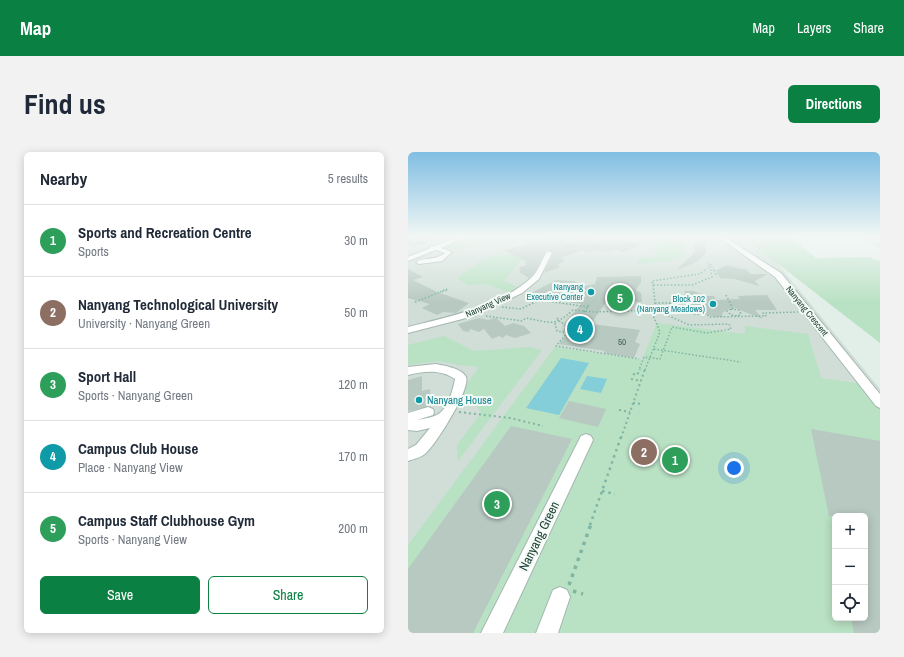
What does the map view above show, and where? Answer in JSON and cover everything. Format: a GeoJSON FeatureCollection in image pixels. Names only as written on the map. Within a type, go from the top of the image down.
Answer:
{"type":"FeatureCollection","features":[{"type":"Feature","properties":{"kind":"street"},"geometry":{"type":"LineString","coordinates":[[419,262],[440,260],[441,258]]}},
{"type":"Feature","properties":{"kind":"street","name":"Nanyang View"},"geometry":{"type":"LineString","coordinates":[[408,330],[471,314],[519,291],[536,277],[546,258]]}},
{"type":"Feature","properties":{"kind":"street","name":"Nanyang Crescent"},"geometry":{"type":"LineString","coordinates":[[755,258],[778,275],[880,403]]}},
{"type":"Feature","properties":{"kind":"street"},"geometry":{"type":"LineString","coordinates":[[408,371],[437,368],[454,372],[460,378],[458,392],[445,416],[422,449],[408,455]]}},
{"type":"Feature","properties":{"kind":"street"},"geometry":{"type":"LineString","coordinates":[[408,418],[428,412]]}},
{"type":"Feature","properties":{"kind":"street"},"geometry":{"type":"LineString","coordinates":[[408,425],[424,425],[445,416]]}},
{"type":"Feature","properties":{"kind":"street","name":"Nanyang Green"},"geometry":{"type":"LineString","coordinates":[[492,633],[586,440]]}},
{"type":"Feature","properties":{"kind":"street"},"geometry":{"type":"LineString","coordinates":[[547,633],[560,597]]}},
{"type":"Feature","properties":{"kind":"path"},"geometry":{"type":"LineString","coordinates":[[653,285],[692,284],[712,278],[711,266],[709,262],[713,265],[717,277]]}},
{"type":"Feature","properties":{"kind":"path"},"geometry":{"type":"LineString","coordinates":[[656,310],[652,281],[700,274],[709,267],[706,263]]}},
{"type":"Feature","properties":{"kind":"path"},"geometry":{"type":"LineString","coordinates":[[415,302],[440,292]]}},
{"type":"Feature","properties":{"kind":"path"},"geometry":{"type":"LineString","coordinates":[[726,295],[733,309]]}},
{"type":"Feature","properties":{"kind":"path"},"geometry":{"type":"LineString","coordinates":[[497,305],[508,309],[522,309],[539,300],[589,306],[584,311]]}},
{"type":"Feature","properties":{"kind":"path"},"geometry":{"type":"LineString","coordinates":[[620,311],[621,302]]}},
{"type":"Feature","properties":{"kind":"path"},"geometry":{"type":"LineString","coordinates":[[655,303],[672,303],[672,305],[694,314],[707,314],[709,317],[766,316],[763,313],[801,312]]}},
{"type":"Feature","properties":{"kind":"path"},"geometry":{"type":"LineString","coordinates":[[733,309],[741,312],[740,315],[736,316],[728,312],[728,310],[733,309]]}},
{"type":"Feature","properties":{"kind":"path"},"geometry":{"type":"LineString","coordinates":[[583,594],[568,590],[649,358],[660,332],[651,310]]}},
{"type":"Feature","properties":{"kind":"path"},"geometry":{"type":"LineString","coordinates":[[488,312],[485,316],[522,321],[526,318],[555,323],[560,321],[570,311],[656,310],[690,325],[729,324],[731,329],[707,332],[672,327],[662,350],[660,359],[644,357],[637,375],[633,374]]}},
{"type":"Feature","properties":{"kind":"path"},"geometry":{"type":"LineString","coordinates":[[557,318],[565,323]]}},
{"type":"Feature","properties":{"kind":"path"},"geometry":{"type":"LineString","coordinates":[[555,323],[558,331],[566,333],[556,346],[639,359]]}},
{"type":"Feature","properties":{"kind":"path"},"geometry":{"type":"LineString","coordinates":[[653,348],[741,362]]}},
{"type":"Feature","properties":{"kind":"path"},"geometry":{"type":"LineString","coordinates":[[631,379],[641,381]]}},
{"type":"Feature","properties":{"kind":"path"},"geometry":{"type":"LineString","coordinates":[[633,403],[643,404]]}},
{"type":"Feature","properties":{"kind":"path"},"geometry":{"type":"LineString","coordinates":[[619,410],[630,412]]}},
{"type":"Feature","properties":{"kind":"path"},"geometry":{"type":"LineString","coordinates":[[445,416],[462,411],[510,418],[543,426]]}},
{"type":"Feature","properties":{"kind":"path"},"geometry":{"type":"LineString","coordinates":[[602,491],[615,494]]}},
{"type":"Feature","properties":{"kind":"shaded area"},"geometry":{"type":"Polygon","coordinates":[[[408,258],[773,258],[880,389],[880,633],[408,633],[408,258]]]}},
{"type":"Feature","properties":{"kind":"green space"},"geometry":{"type":"Polygon","coordinates":[[[524,258],[521,260],[504,281],[517,287],[508,292],[487,284],[468,285],[457,278],[473,266],[486,259],[524,258]]]}},
{"type":"Feature","properties":{"kind":"green space"},"geometry":{"type":"Polygon","coordinates":[[[639,258],[676,258],[669,261],[637,264],[639,258]]]}},
{"type":"Feature","properties":{"kind":"green space"},"geometry":{"type":"Polygon","coordinates":[[[771,258],[873,258],[880,261],[880,343],[771,258]]]}},
{"type":"Feature","properties":{"kind":"green space"},"geometry":{"type":"Polygon","coordinates":[[[657,323],[745,334],[745,326],[808,334],[821,378],[864,384],[880,405],[880,633],[408,633],[408,545],[555,347],[642,360],[657,323]]]}},
{"type":"Feature","properties":{"kind":"green space"},"geometry":{"type":"Polygon","coordinates":[[[444,336],[474,351],[529,347],[542,350],[458,461],[457,445],[481,413],[475,403],[462,399],[469,381],[479,367],[439,361],[408,365],[408,345],[444,336]]]}},
{"type":"Feature","properties":{"kind":"water"},"geometry":{"type":"Polygon","coordinates":[[[561,358],[589,363],[559,415],[526,408],[561,358]]]}},
{"type":"Feature","properties":{"kind":"water"},"geometry":{"type":"Polygon","coordinates":[[[587,376],[607,379],[601,393],[580,389],[587,376]]]}},
{"type":"Feature","properties":{"kind":"building"},"geometry":{"type":"Polygon","coordinates":[[[520,258],[542,258],[535,271],[529,278],[519,272],[521,270],[518,268],[527,265],[525,264],[527,262],[520,258]]]}},
{"type":"Feature","properties":{"kind":"building"},"geometry":{"type":"Polygon","coordinates":[[[551,258],[561,258],[565,261],[557,265],[560,267],[544,273],[551,258]]]}},
{"type":"Feature","properties":{"kind":"building"},"geometry":{"type":"Polygon","coordinates":[[[689,258],[700,258],[696,262],[677,270],[689,258]]]}},
{"type":"Feature","properties":{"kind":"building"},"geometry":{"type":"Polygon","coordinates":[[[727,265],[746,269],[751,274],[768,274],[755,281],[759,286],[735,279],[720,278],[716,271],[727,265]]]}},
{"type":"Feature","properties":{"kind":"building"},"geometry":{"type":"Polygon","coordinates":[[[408,269],[423,277],[413,280],[437,292],[469,303],[456,313],[443,312],[437,315],[422,308],[430,304],[408,298],[408,269]]]}},
{"type":"Feature","properties":{"kind":"building"},"geometry":{"type":"Polygon","coordinates":[[[641,276],[641,282],[636,290],[641,293],[642,302],[606,302],[591,324],[640,330],[635,342],[640,344],[634,358],[604,353],[605,351],[559,344],[568,332],[562,331],[566,327],[563,326],[581,304],[526,296],[556,280],[574,281],[585,286],[595,284],[597,277],[641,276]]]}},
{"type":"Feature","properties":{"kind":"building"},"geometry":{"type":"Polygon","coordinates":[[[684,291],[693,291],[707,296],[714,296],[716,300],[740,299],[738,296],[767,295],[777,310],[755,310],[763,319],[732,307],[722,313],[723,317],[714,317],[699,311],[690,311],[688,303],[667,304],[686,294],[684,291]]]}},
{"type":"Feature","properties":{"kind":"building"},"geometry":{"type":"Polygon","coordinates":[[[479,318],[488,320],[496,318],[505,326],[513,323],[524,326],[531,333],[515,338],[506,335],[503,338],[499,336],[492,339],[484,329],[479,332],[471,329],[468,332],[463,331],[458,324],[479,318]]]}},
{"type":"Feature","properties":{"kind":"building","name":"Nanyang House"},"geometry":{"type":"Polygon","coordinates":[[[422,376],[422,391],[430,389],[431,406],[408,411],[408,380],[422,376]]]}},
{"type":"Feature","properties":{"kind":"building"},"geometry":{"type":"Polygon","coordinates":[[[569,401],[606,409],[598,427],[559,418],[569,401]]]}},
{"type":"Feature","properties":{"kind":"building"},"geometry":{"type":"Polygon","coordinates":[[[511,426],[572,439],[473,633],[408,633],[408,569],[511,426]]]}},
{"type":"Feature","properties":{"kind":"building"},"geometry":{"type":"Polygon","coordinates":[[[811,429],[880,441],[880,633],[854,633],[852,621],[868,621],[868,513],[832,513],[832,516],[829,516],[811,429]]]}},
{"type":"Feature","properties":{"kind":"place","name":"Nanyang Executive Center"},"geometry":{"type":"Point","coordinates":[591,292]}},
{"type":"Feature","properties":{"kind":"place","name":"Campus Staff Clubhouse Gym"},"geometry":{"type":"Point","coordinates":[620,298]}},
{"type":"Feature","properties":{"kind":"place","name":"Block 102 (Nanyang Meadows)"},"geometry":{"type":"Point","coordinates":[713,304]}},
{"type":"Feature","properties":{"kind":"place","name":"Campus Club House"},"geometry":{"type":"Point","coordinates":[580,329]}},
{"type":"Feature","properties":{"kind":"place","name":"Nanyang House"},"geometry":{"type":"Point","coordinates":[419,400]}},
{"type":"Feature","properties":{"kind":"place","name":"Nanyang Technological University"},"geometry":{"type":"Point","coordinates":[644,452]}},
{"type":"Feature","properties":{"kind":"place","name":"Sports and Recreation Centre"},"geometry":{"type":"Point","coordinates":[675,460]}},
{"type":"Feature","properties":{"kind":"place","name":"Sport Hall"},"geometry":{"type":"Point","coordinates":[497,504]}}]}
